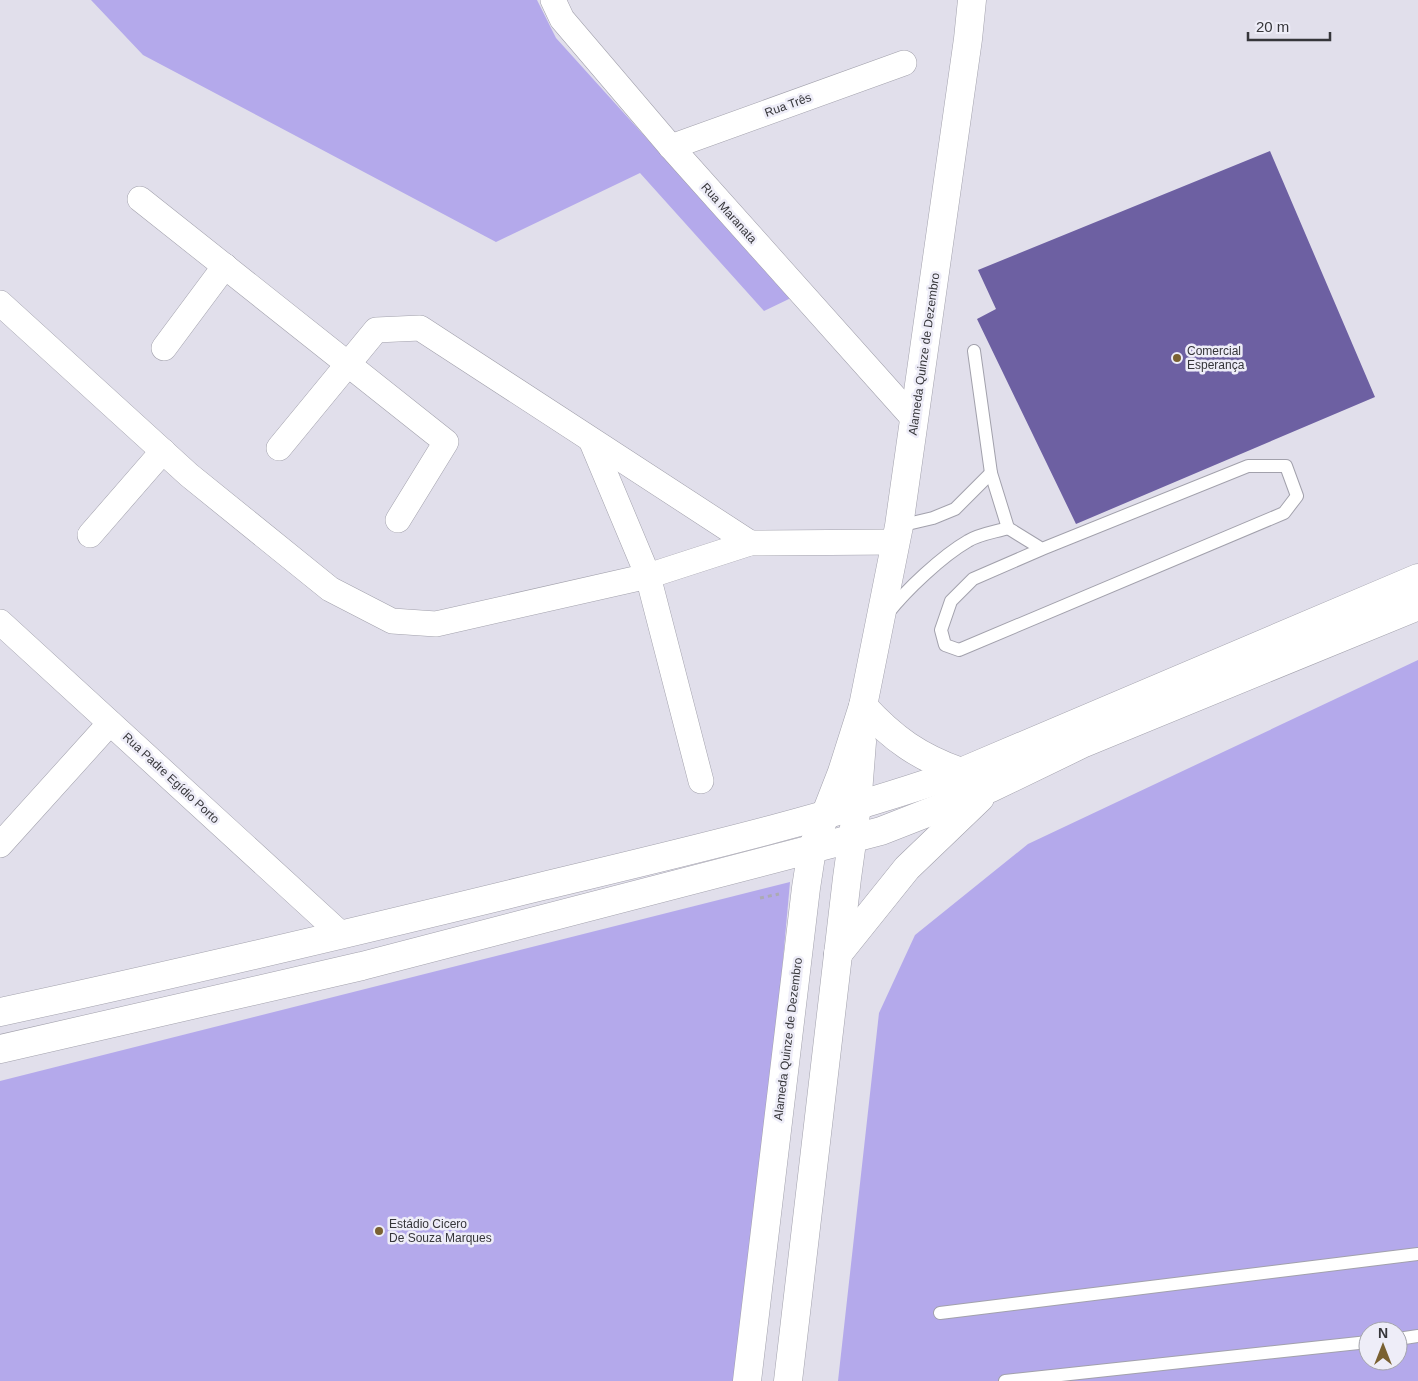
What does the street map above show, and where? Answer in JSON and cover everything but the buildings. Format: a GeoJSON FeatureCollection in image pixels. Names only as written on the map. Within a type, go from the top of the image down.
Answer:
{"type":"FeatureCollection","features":[{"type":"Feature","properties":{"kind":"main road","name":"Alameda Quinze de Dezembro"},"geometry":{"type":"LineString","coordinates":[[747,1381],[812,849],[826,815],[863,706],[898,534],[972,0]]}},
{"type":"Feature","properties":{"kind":"main road"},"geometry":{"type":"LineString","coordinates":[[0,1012],[342,935],[858,806],[961,772],[1418,578]]}},
{"type":"Feature","properties":{"kind":"main road"},"geometry":{"type":"LineString","coordinates":[[0,1049],[362,966],[881,831],[991,788],[1084,743],[1418,606]]}},
{"type":"Feature","properties":{"kind":"main road","name":"Alameda Quinze de Dezembro"},"geometry":{"type":"LineString","coordinates":[[788,1381],[838,954],[858,806],[863,706]]}},
{"type":"Feature","properties":{"kind":"main road"},"geometry":{"type":"LineString","coordinates":[[863,706],[880,724],[914,752],[961,772]]}},
{"type":"Feature","properties":{"kind":"main road"},"geometry":{"type":"LineString","coordinates":[[838,954],[907,868],[991,788]]}},
{"type":"Feature","properties":{"kind":"street","name":"Rua Maranata"},"geometry":{"type":"LineString","coordinates":[[553,0],[562,18],[671,147],[914,419]]}},
{"type":"Feature","properties":{"kind":"street","name":"Rua Três"},"geometry":{"type":"LineString","coordinates":[[671,147],[904,62]]}},
{"type":"Feature","properties":{"kind":"street"},"geometry":{"type":"LineString","coordinates":[[140,199],[349,363],[446,442],[398,520]]}},
{"type":"Feature","properties":{"kind":"street"},"geometry":{"type":"LineString","coordinates":[[164,348],[225,266]]}},
{"type":"Feature","properties":{"kind":"street"},"geometry":{"type":"LineString","coordinates":[[0,303],[164,451],[330,589],[392,621],[436,624],[648,576],[750,543],[898,534]]}},
{"type":"Feature","properties":{"kind":"street"},"geometry":{"type":"LineString","coordinates":[[279,448],[376,330],[420,328],[750,543]]}},
{"type":"Feature","properties":{"kind":"street"},"geometry":{"type":"LineString","coordinates":[[591,440],[648,576],[701,781]]}},
{"type":"Feature","properties":{"kind":"street"},"geometry":{"type":"LineString","coordinates":[[90,535],[164,451]]}},
{"type":"Feature","properties":{"kind":"street","name":"Rua Padre Egídio Porto"},"geometry":{"type":"LineString","coordinates":[[0,622],[342,935]]}},
{"type":"Feature","properties":{"kind":"street"},"geometry":{"type":"LineString","coordinates":[[0,845],[110,723]]}},
{"type":"Feature","properties":{"kind":"lane"},"geometry":{"type":"LineString","coordinates":[[974,351],[991,473],[1008,528],[1042,550]]}},
{"type":"Feature","properties":{"kind":"lane"},"geometry":{"type":"LineString","coordinates":[[1248,466],[1286,466],[1296,496],[1284,513],[1275,517],[959,650],[945,645],[941,630],[951,601],[973,579],[1042,550],[1248,466]]}},
{"type":"Feature","properties":{"kind":"lane"},"geometry":{"type":"LineString","coordinates":[[898,534],[955,509],[991,473]]}},
{"type":"Feature","properties":{"kind":"lane"},"geometry":{"type":"LineString","coordinates":[[880,623],[899,599],[945,556],[970,540],[1008,528]]}},
{"type":"Feature","properties":{"kind":"lane"},"geometry":{"type":"LineString","coordinates":[[940,1313],[1418,1254]]}},
{"type":"Feature","properties":{"kind":"lane"},"geometry":{"type":"LineString","coordinates":[[1006,1381],[1358,1343]]}},
{"type":"Feature","properties":{"kind":"shaded area"},"geometry":{"type":"Polygon","coordinates":[[[91,0],[537,0],[556,38],[791,298],[764,311],[640,173],[496,242],[143,55],[91,0]]]}},
{"type":"Feature","properties":{"kind":"shaded area"},"geometry":{"type":"Polygon","coordinates":[[[1418,660],[1418,1381],[838,1381],[879,1013],[915,935],[1028,844],[1418,660]]]}},
{"type":"Feature","properties":{"kind":"shaded area","name":"Estádio Cicero De Souza Marques"},"geometry":{"type":"Polygon","coordinates":[[[790,882],[745,1381],[0,1381],[0,1081],[790,882]]]}},
{"type":"Feature","properties":{"kind":"place","name":"Comercial Esperança"},"geometry":{"type":"Point","coordinates":[1177,358]}},
{"type":"Feature","properties":{"kind":"place","name":"Estádio Cicero De Souza Marques"},"geometry":{"type":"Point","coordinates":[379,1231]}}]}
